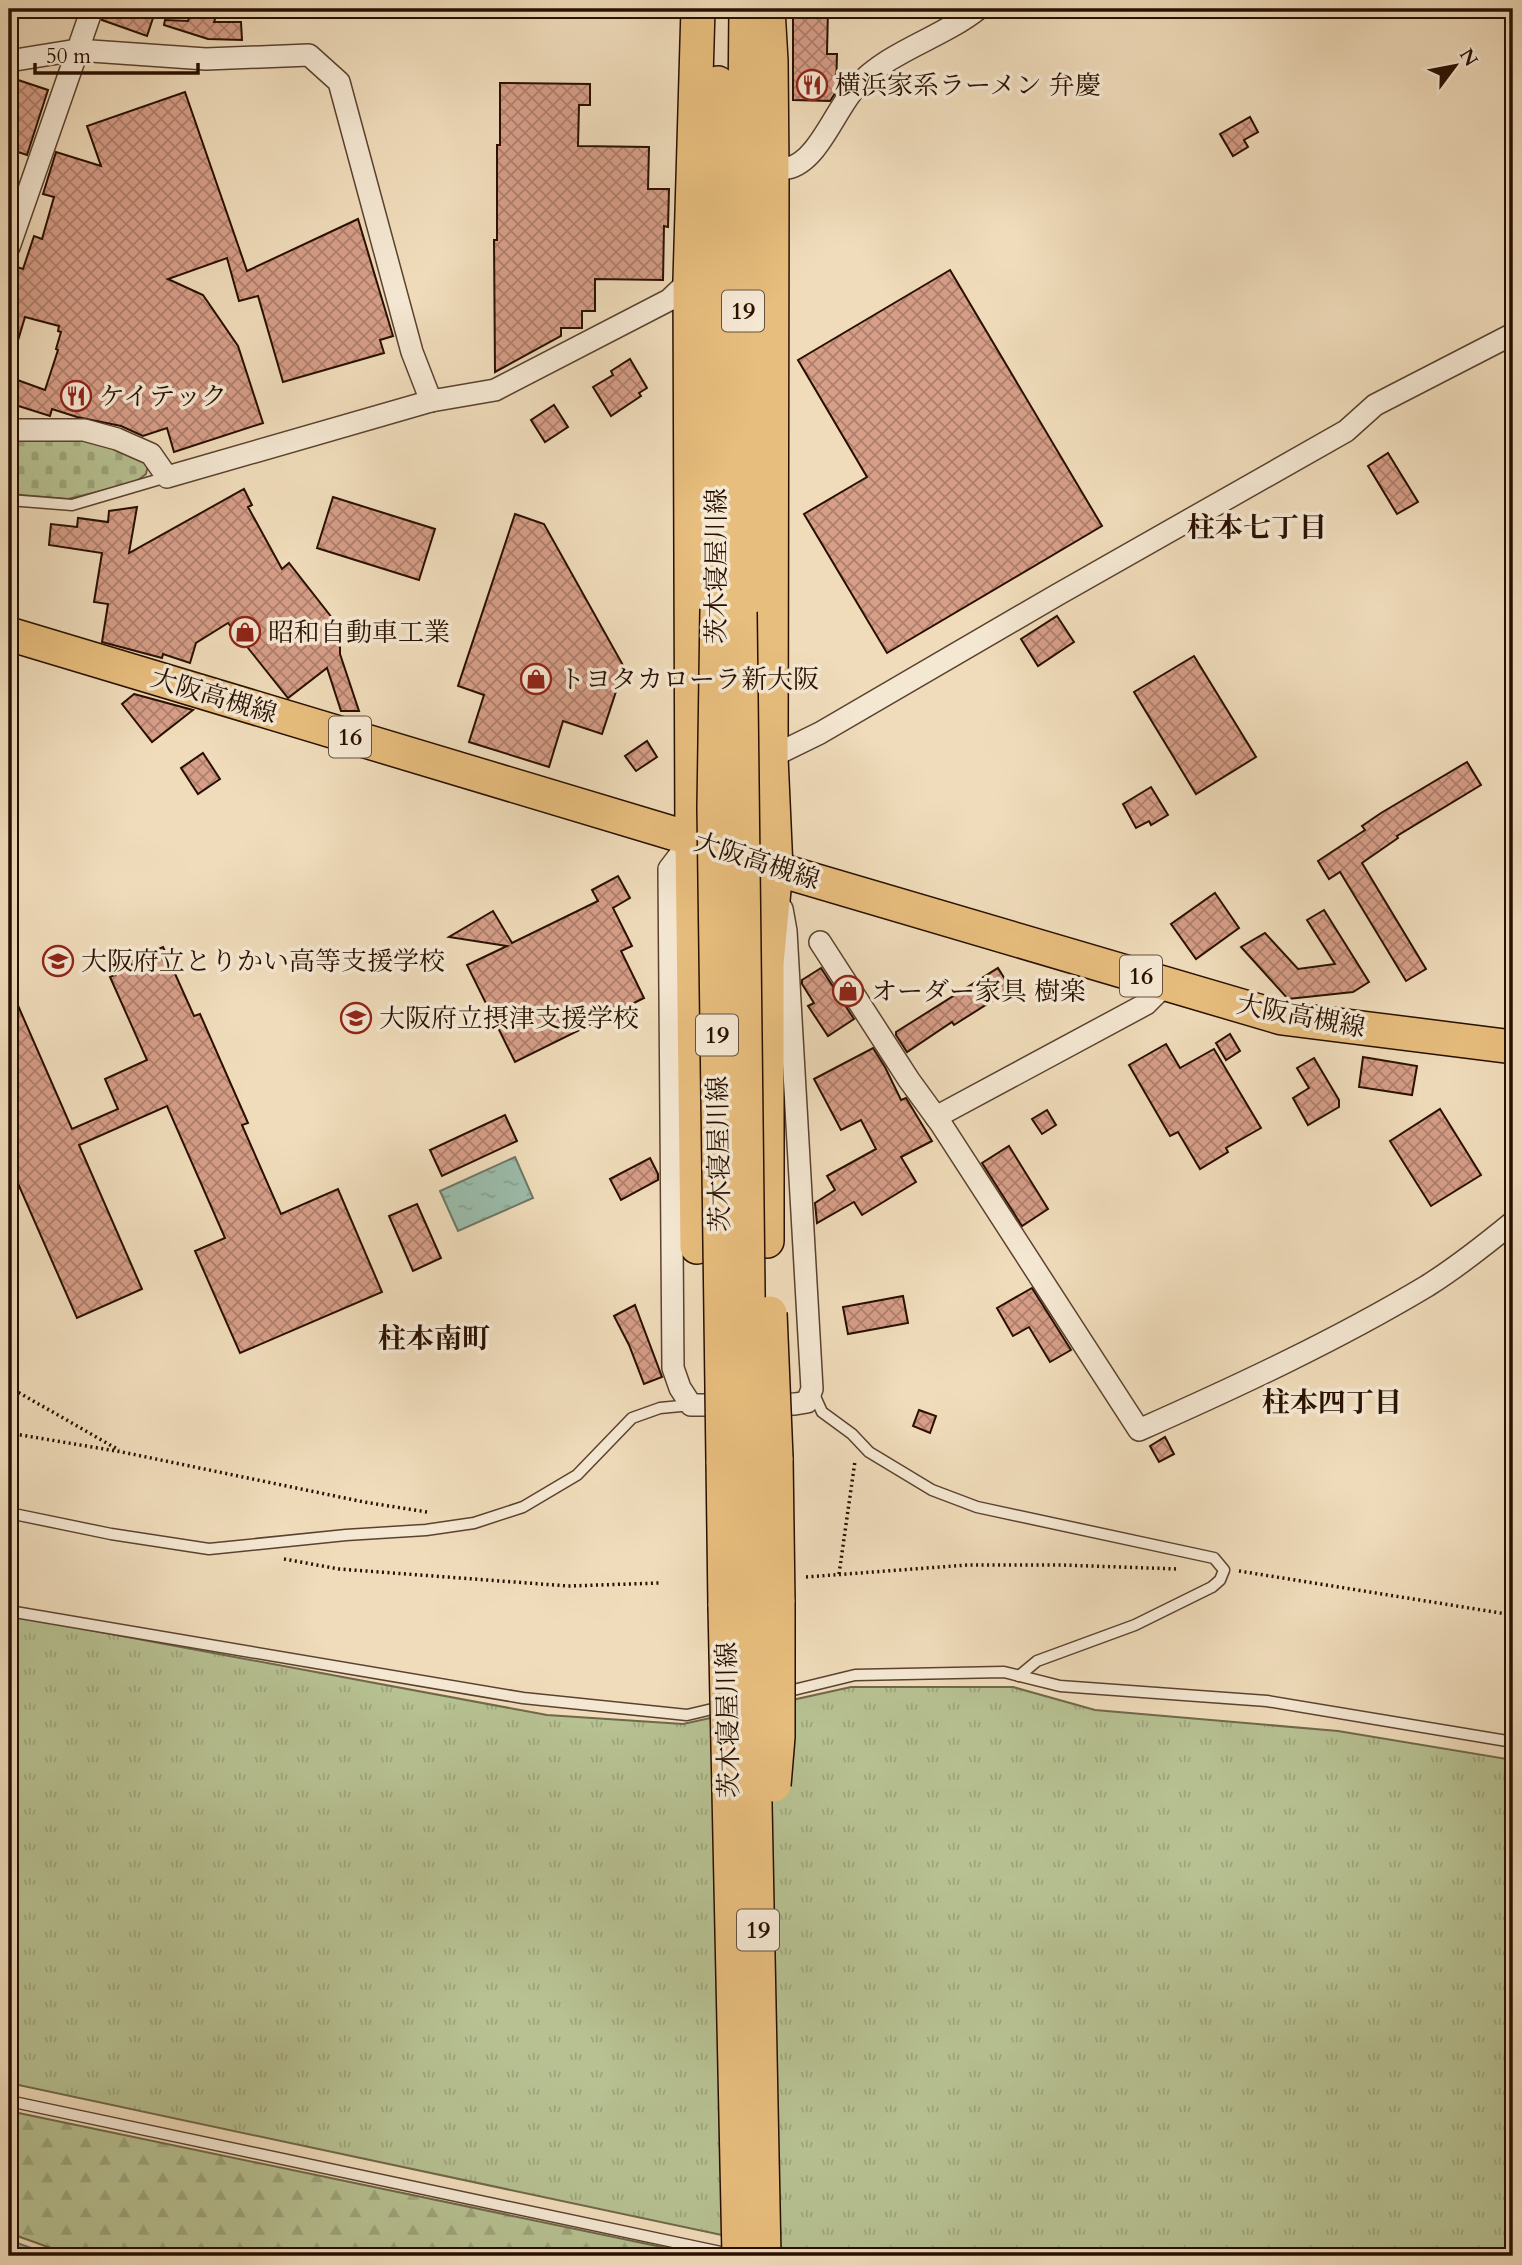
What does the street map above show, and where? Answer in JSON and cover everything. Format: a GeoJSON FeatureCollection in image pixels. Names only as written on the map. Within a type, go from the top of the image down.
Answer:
{"type":"FeatureCollection","features":[{"type":"Feature","properties":{"kind":"main road"},"geometry":{"type":"LineString","coordinates":[[698,9],[690,279],[697,1247],[738,1461]]}},
{"type":"Feature","properties":{"kind":"main road","name":"茨木寝屋川線"},"geometry":{"type":"LineString","coordinates":[[718,9],[747,1995],[740,2256]]}},
{"type":"Feature","properties":{"kind":"main road","name":"茨木寝屋川線"},"geometry":{"type":"LineString","coordinates":[[728,611],[746,9]]}},
{"type":"Feature","properties":{"kind":"main road"},"geometry":{"type":"LineString","coordinates":[[747,1995],[708,1736],[740,1605],[738,1461],[767,1241],[767,963],[776,869],[771,757],[772,168],[768,9]]}},
{"type":"Feature","properties":{"kind":"main road","name":"大阪高槻線"},"geometry":{"type":"LineString","coordinates":[[9,634],[692,839],[776,869],[1282,1018],[1513,1047]]}},
{"type":"Feature","properties":{"kind":"main road","name":"茨木寝屋川線"},"geometry":{"type":"LineString","coordinates":[[747,1995],[764,2256]]}},
{"type":"Feature","properties":{"kind":"street"},"geometry":{"type":"LineString","coordinates":[[9,247],[92,9]]}},
{"type":"Feature","properties":{"kind":"street"},"geometry":{"type":"LineString","coordinates":[[772,168],[790,168],[805,159],[820,142],[855,87],[876,69],[978,9]]}},
{"type":"Feature","properties":{"kind":"street"},"geometry":{"type":"LineString","coordinates":[[9,61],[78,50],[206,59],[309,55],[338,82],[412,352],[431,401]]}},
{"type":"Feature","properties":{"kind":"street"},"geometry":{"type":"LineString","coordinates":[[9,430],[84,430],[117,439],[151,454],[167,477],[431,401],[495,390],[669,300],[690,279]]}},
{"type":"Feature","properties":{"kind":"street"},"geometry":{"type":"LineString","coordinates":[[771,757],[820,733],[1346,431],[1376,405],[1513,334]]}},
{"type":"Feature","properties":{"kind":"street"},"geometry":{"type":"LineString","coordinates":[[692,839],[669,869],[673,1368],[680,1388],[691,1405],[795,1404],[807,1402],[813,1390],[786,931],[776,869]]}},
{"type":"Feature","properties":{"kind":"street"},"geometry":{"type":"LineString","coordinates":[[820,942],[1139,1430],[1314,1348],[1394,1305],[1465,1261],[1513,1222]]}},
{"type":"Feature","properties":{"kind":"street"},"geometry":{"type":"LineString","coordinates":[[936,1117],[1146,1003],[1166,984]]}},
{"type":"Feature","properties":{"kind":"lane"},"geometry":{"type":"LineString","coordinates":[[9,500],[72,505],[167,477]]}},
{"type":"Feature","properties":{"kind":"lane"},"geometry":{"type":"LineString","coordinates":[[813,1390],[822,1412],[869,1452],[901,1474],[932,1490],[977,1507],[1214,1558],[1224,1570],[1220,1580],[1212,1587],[1135,1625],[1037,1661],[1019,1676]]}},
{"type":"Feature","properties":{"kind":"lane"},"geometry":{"type":"LineString","coordinates":[[9,1513],[111,1534],[209,1549],[426,1530],[474,1523],[523,1507],[577,1475],[632,1418],[660,1408],[691,1405]]}},
{"type":"Feature","properties":{"kind":"lane"},"geometry":{"type":"LineString","coordinates":[[9,1611],[523,1698],[688,1715],[855,1675],[1004,1672],[1060,1686],[1267,1701],[1513,1742]]}},
{"type":"Feature","properties":{"kind":"lane"},"geometry":{"type":"LineString","coordinates":[[9,2101],[740,2256]]}},
{"type":"Feature","properties":{"kind":"path"},"geometry":{"type":"LineString","coordinates":[[9,1387],[122,1452]]}},
{"type":"Feature","properties":{"kind":"path"},"geometry":{"type":"LineString","coordinates":[[9,1433],[122,1452],[364,1502],[436,1514]]}},
{"type":"Feature","properties":{"kind":"path"},"geometry":{"type":"LineString","coordinates":[[839,1574],[858,1440]]}},
{"type":"Feature","properties":{"kind":"path"},"geometry":{"type":"LineString","coordinates":[[275,1558],[340,1569],[568,1586],[660,1583]]}},
{"type":"Feature","properties":{"kind":"path"},"geometry":{"type":"LineString","coordinates":[[804,1577],[980,1565],[1061,1564],[1224,1570]]}},
{"type":"Feature","properties":{"kind":"path"},"geometry":{"type":"LineString","coordinates":[[1251,1571],[1513,1615]]}},
{"type":"Feature","properties":{"kind":"green space"},"geometry":{"type":"Polygon","coordinates":[[[72,436],[138,454],[148,465],[146,474],[134,483],[68,499],[9,494],[9,437],[72,436]]]}},
{"type":"Feature","properties":{"kind":"green space"},"geometry":{"type":"Polygon","coordinates":[[[9,1615],[547,1715],[683,1724],[851,1687],[1013,1687],[1095,1710],[1338,1731],[1513,1760],[1513,2256],[820,2256],[9,2083],[9,1615]]]}},
{"type":"Feature","properties":{"kind":"green space"},"geometry":{"type":"Polygon","coordinates":[[[9,2111],[705,2256],[73,2256],[9,2233],[9,2111]]]}},
{"type":"Feature","properties":{"kind":"water"},"geometry":{"type":"Polygon","coordinates":[[[515,1157],[533,1198],[458,1231],[440,1191],[515,1157]]]}},
{"type":"Feature","properties":{"kind":"water"},"geometry":{"type":"Polygon","coordinates":[[[9,2240],[53,2256],[9,2256],[9,2240]]]}},
{"type":"Feature","properties":{"kind":"building"},"geometry":{"type":"Polygon","coordinates":[[[105,9],[156,9],[147,36],[102,20],[105,9]]]}},
{"type":"Feature","properties":{"kind":"building"},"geometry":{"type":"Polygon","coordinates":[[[192,9],[219,9],[214,22],[241,22],[242,40],[208,39],[164,25],[165,20],[188,21],[192,9]]]}},
{"type":"Feature","properties":{"kind":"building"},"geometry":{"type":"Polygon","coordinates":[[[793,9],[828,9],[827,54],[837,54],[836,92],[830,101],[793,100],[793,9]]]}},
{"type":"Feature","properties":{"kind":"building"},"geometry":{"type":"Polygon","coordinates":[[[9,77],[48,90],[27,155],[9,149],[9,77]]]}},
{"type":"Feature","properties":{"kind":"building"},"geometry":{"type":"Polygon","coordinates":[[[500,83],[590,84],[590,105],[579,105],[578,146],[649,147],[648,189],[669,189],[668,227],[664,226],[663,280],[595,279],[595,311],[582,311],[582,328],[561,328],[561,336],[495,372],[494,240],[497,240],[500,83]]]}},
{"type":"Feature","properties":{"kind":"building"},"geometry":{"type":"Polygon","coordinates":[[[185,92],[247,271],[358,219],[393,336],[380,340],[384,353],[283,382],[258,296],[239,301],[227,258],[168,279],[203,295],[238,346],[263,423],[174,452],[167,428],[143,436],[121,426],[52,409],[50,416],[9,403],[9,377],[45,390],[61,332],[58,331],[59,326],[25,317],[13,357],[9,356],[9,312],[17,292],[9,289],[9,280],[14,266],[23,269],[34,236],[42,239],[54,197],[43,194],[56,152],[101,166],[87,126],[185,92]]]}},
{"type":"Feature","properties":{"kind":"building"},"geometry":{"type":"Polygon","coordinates":[[[1250,117],[1258,132],[1244,140],[1248,147],[1233,156],[1220,134],[1250,117]]]}},
{"type":"Feature","properties":{"kind":"building"},"geometry":{"type":"Polygon","coordinates":[[[950,270],[1102,526],[887,653],[804,514],[867,477],[798,360],[950,270]]]}},
{"type":"Feature","properties":{"kind":"building"},"geometry":{"type":"Polygon","coordinates":[[[630,359],[647,388],[639,393],[641,396],[611,416],[593,387],[613,375],[611,371],[630,359]]]}},
{"type":"Feature","properties":{"kind":"building"},"geometry":{"type":"Polygon","coordinates":[[[554,405],[568,427],[545,442],[531,420],[554,405]]]}},
{"type":"Feature","properties":{"kind":"building"},"geometry":{"type":"Polygon","coordinates":[[[1388,453],[1418,502],[1397,514],[1368,466],[1388,453]]]}},
{"type":"Feature","properties":{"kind":"building"},"geometry":{"type":"Polygon","coordinates":[[[244,489],[252,505],[248,507],[282,569],[289,563],[340,628],[340,654],[359,711],[341,711],[327,668],[288,698],[228,623],[196,643],[190,663],[163,654],[162,658],[102,642],[108,604],[94,602],[102,553],[49,545],[51,524],[77,527],[78,518],[108,522],[109,511],[137,507],[129,553],[244,489]]]}},
{"type":"Feature","properties":{"kind":"building"},"geometry":{"type":"Polygon","coordinates":[[[333,497],[435,529],[419,580],[317,548],[333,497]]]}},
{"type":"Feature","properties":{"kind":"building"},"geometry":{"type":"Polygon","coordinates":[[[515,514],[544,524],[624,667],[602,734],[563,721],[549,767],[469,742],[484,695],[458,686],[515,514]]]}},
{"type":"Feature","properties":{"kind":"building"},"geometry":{"type":"Polygon","coordinates":[[[1057,616],[1074,642],[1038,666],[1021,639],[1057,616]]]}},
{"type":"Feature","properties":{"kind":"building"},"geometry":{"type":"Polygon","coordinates":[[[1194,656],[1256,757],[1196,794],[1134,692],[1194,656]]]}},
{"type":"Feature","properties":{"kind":"building"},"geometry":{"type":"Polygon","coordinates":[[[134,694],[193,710],[152,742],[122,704],[134,694]]]}},
{"type":"Feature","properties":{"kind":"building"},"geometry":{"type":"Polygon","coordinates":[[[647,741],[657,757],[636,771],[625,756],[647,741]]]}},
{"type":"Feature","properties":{"kind":"building"},"geometry":{"type":"Polygon","coordinates":[[[203,753],[220,779],[198,794],[181,768],[203,753]]]}},
{"type":"Feature","properties":{"kind":"building"},"geometry":{"type":"Polygon","coordinates":[[[1467,762],[1481,785],[1397,836],[1398,838],[1362,863],[1426,969],[1406,981],[1340,872],[1329,879],[1318,861],[1365,830],[1362,826],[1381,813],[1467,762]]]}},
{"type":"Feature","properties":{"kind":"building"},"geometry":{"type":"Polygon","coordinates":[[[1151,787],[1168,815],[1151,825],[1149,821],[1136,828],[1123,804],[1151,787]]]}},
{"type":"Feature","properties":{"kind":"building"},"geometry":{"type":"Polygon","coordinates":[[[618,876],[630,898],[613,908],[632,946],[621,951],[644,998],[515,1062],[467,965],[507,946],[449,937],[493,911],[512,943],[598,901],[592,890],[618,876]]]}},
{"type":"Feature","properties":{"kind":"building"},"geometry":{"type":"Polygon","coordinates":[[[1215,893],[1239,928],[1196,959],[1171,924],[1215,893]]]}},
{"type":"Feature","properties":{"kind":"building"},"geometry":{"type":"Polygon","coordinates":[[[1324,910],[1369,982],[1353,992],[1288,999],[1241,947],[1265,933],[1298,969],[1335,964],[1307,920],[1324,910]]]}},
{"type":"Feature","properties":{"kind":"building"},"geometry":{"type":"Polygon","coordinates":[[[163,947],[194,1016],[200,1014],[248,1123],[242,1125],[281,1214],[338,1189],[382,1292],[240,1353],[195,1251],[225,1238],[167,1106],[79,1145],[142,1289],[77,1318],[9,1163],[9,985],[72,1129],[118,1109],[105,1079],[147,1060],[110,977],[133,967],[130,961],[163,947]]]}},
{"type":"Feature","properties":{"kind":"building"},"geometry":{"type":"Polygon","coordinates":[[[821,968],[854,1019],[828,1036],[808,1006],[814,1003],[802,984],[802,980],[821,968]]]}},
{"type":"Feature","properties":{"kind":"building"},"geometry":{"type":"Polygon","coordinates":[[[998,968],[1011,989],[954,1025],[952,1022],[907,1052],[896,1032],[998,968]]]}},
{"type":"Feature","properties":{"kind":"building"},"geometry":{"type":"Polygon","coordinates":[[[1230,1034],[1240,1051],[1226,1060],[1216,1043],[1230,1034]]]}},
{"type":"Feature","properties":{"kind":"building"},"geometry":{"type":"Polygon","coordinates":[[[1166,1044],[1180,1068],[1214,1049],[1261,1128],[1226,1148],[1228,1152],[1200,1169],[1178,1132],[1170,1136],[1129,1065],[1166,1044]]]}},
{"type":"Feature","properties":{"kind":"building"},"geometry":{"type":"Polygon","coordinates":[[[873,1048],[901,1100],[906,1098],[932,1141],[901,1157],[916,1182],[862,1215],[854,1202],[817,1223],[815,1203],[835,1190],[827,1176],[876,1149],[861,1120],[841,1130],[814,1079],[873,1048]]]}},
{"type":"Feature","properties":{"kind":"building"},"geometry":{"type":"Polygon","coordinates":[[[1363,1057],[1417,1066],[1412,1095],[1359,1087],[1363,1057]]]}},
{"type":"Feature","properties":{"kind":"building"},"geometry":{"type":"Polygon","coordinates":[[[1314,1058],[1339,1100],[1339,1107],[1308,1125],[1293,1098],[1309,1088],[1297,1068],[1314,1058]]]}},
{"type":"Feature","properties":{"kind":"building"},"geometry":{"type":"Polygon","coordinates":[[[1440,1109],[1481,1175],[1431,1206],[1390,1141],[1440,1109]]]}},
{"type":"Feature","properties":{"kind":"building"},"geometry":{"type":"Polygon","coordinates":[[[1047,1110],[1056,1125],[1042,1134],[1032,1119],[1047,1110]]]}},
{"type":"Feature","properties":{"kind":"building"},"geometry":{"type":"Polygon","coordinates":[[[505,1115],[517,1141],[442,1176],[430,1150],[505,1115]]]}},
{"type":"Feature","properties":{"kind":"building"},"geometry":{"type":"Polygon","coordinates":[[[1009,1146],[1048,1209],[1022,1226],[982,1163],[1009,1146]]]}},
{"type":"Feature","properties":{"kind":"building"},"geometry":{"type":"Polygon","coordinates":[[[650,1158],[658,1180],[621,1200],[610,1179],[650,1158]]]}},
{"type":"Feature","properties":{"kind":"building"},"geometry":{"type":"Polygon","coordinates":[[[417,1204],[441,1258],[413,1271],[389,1216],[417,1204]]]}},
{"type":"Feature","properties":{"kind":"building"},"geometry":{"type":"Polygon","coordinates":[[[1032,1288],[1071,1350],[1050,1362],[1029,1327],[1013,1336],[997,1308],[1032,1288]]]}},
{"type":"Feature","properties":{"kind":"building"},"geometry":{"type":"Polygon","coordinates":[[[903,1296],[908,1323],[848,1334],[843,1307],[903,1296]]]}},
{"type":"Feature","properties":{"kind":"building"},"geometry":{"type":"Polygon","coordinates":[[[635,1305],[662,1377],[644,1384],[614,1316],[635,1305]]]}},
{"type":"Feature","properties":{"kind":"building"},"geometry":{"type":"Polygon","coordinates":[[[919,1410],[936,1416],[930,1433],[913,1426],[919,1410]]]}},
{"type":"Feature","properties":{"kind":"building"},"geometry":{"type":"Polygon","coordinates":[[[1165,1437],[1174,1454],[1159,1462],[1150,1446],[1165,1437]]]}},
{"type":"Feature","properties":{"kind":"place","name":"横浜家系ラーメン 弁慶"},"geometry":{"type":"Point","coordinates":[812,85]}},
{"type":"Feature","properties":{"kind":"place","name":"ケイテック"},"geometry":{"type":"Point","coordinates":[76,396]}},
{"type":"Feature","properties":{"kind":"place","name":"昭和自動車工業"},"geometry":{"type":"Point","coordinates":[245,632]}},
{"type":"Feature","properties":{"kind":"place","name":"トヨタカローラ新大阪"},"geometry":{"type":"Point","coordinates":[536,679]}},
{"type":"Feature","properties":{"kind":"place","name":"大阪府立とりかい高等支援学校"},"geometry":{"type":"Point","coordinates":[58,961]}},
{"type":"Feature","properties":{"kind":"place","name":"オーダー家具 樹楽"},"geometry":{"type":"Point","coordinates":[848,991]}},
{"type":"Feature","properties":{"kind":"place","name":"大阪府立摂津支援学校"},"geometry":{"type":"Point","coordinates":[356,1018]}},
{"type":"Feature","properties":{"kind":"district","name":"柱本七丁目"},"geometry":{"type":"Point","coordinates":[1257,528]}},
{"type":"Feature","properties":{"kind":"district","name":"柱本南町"},"geometry":{"type":"Point","coordinates":[434,1339]}},
{"type":"Feature","properties":{"kind":"district","name":"柱本四丁目"},"geometry":{"type":"Point","coordinates":[1332,1403]}}]}
